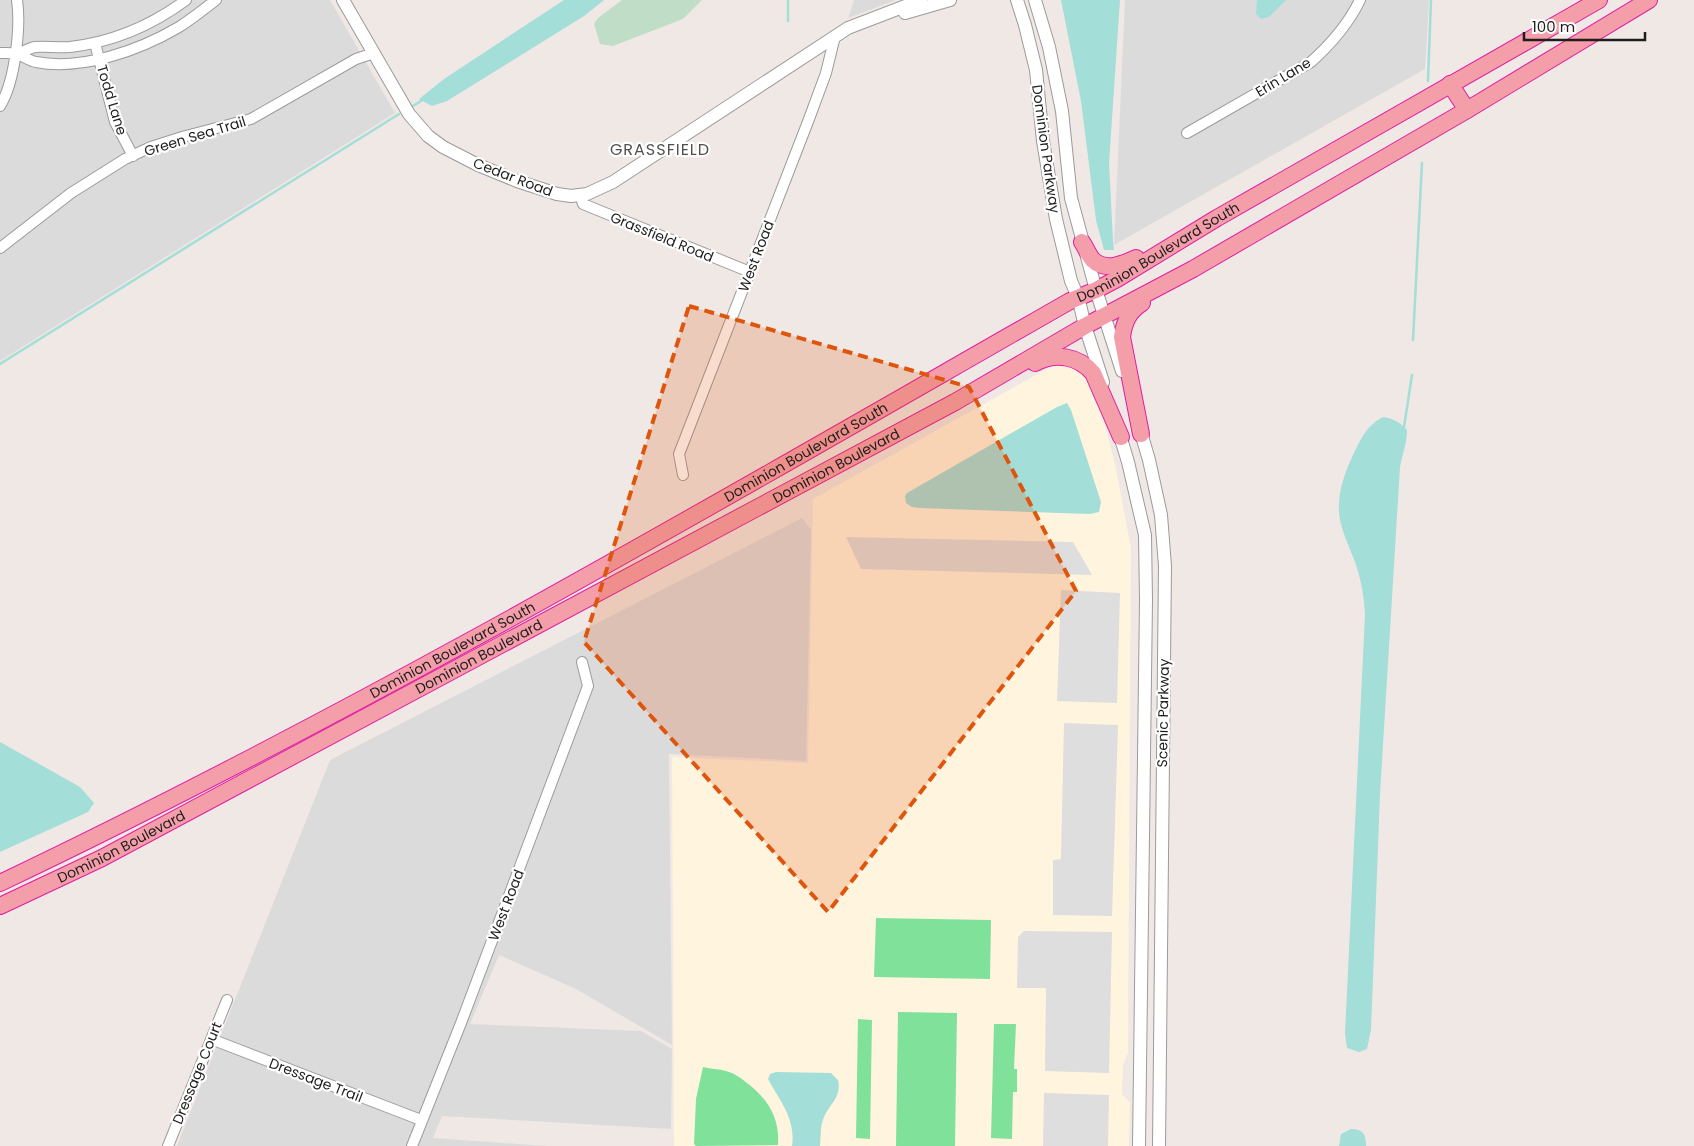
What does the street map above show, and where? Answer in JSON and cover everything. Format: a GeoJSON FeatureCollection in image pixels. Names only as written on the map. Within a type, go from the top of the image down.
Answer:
{"type":"FeatureCollection","features":[{"type":"Feature","properties":{"kind":"highway","name":"Dominion Boulevard South"},"geometry":{"type":"LineString","coordinates":[[0,883],[192,789],[352,705],[512,617],[1078,297],[1096,290],[1450,84],[1599,0]]}},
{"type":"Feature","properties":{"kind":"highway"},"geometry":{"type":"LineString","coordinates":[[979,388],[1085,326],[1176,278],[1467,110],[1649,0]]}},
{"type":"Feature","properties":{"kind":"highway"},"geometry":{"type":"LineString","coordinates":[[1450,84],[1467,110]]}},
{"type":"Feature","properties":{"kind":"highway"},"geometry":{"type":"LineString","coordinates":[[1082,242],[1093,260],[1104,266],[1116,266],[1189,236]]}},
{"type":"Feature","properties":{"kind":"highway"},"geometry":{"type":"LineString","coordinates":[[1141,434],[1124,352],[1122,337],[1124,322],[1134,308],[1176,278]]}},
{"type":"Feature","properties":{"kind":"highway"},"geometry":{"type":"LineString","coordinates":[[979,388],[1005,382],[1038,361],[1052,357],[1066,357],[1077,360],[1085,364],[1093,373],[1121,437]]}},
{"type":"Feature","properties":{"kind":"highway","name":"Dominion Boulevard"},"geometry":{"type":"LineString","coordinates":[[0,906],[102,858],[979,388]]}},
{"type":"Feature","properties":{"kind":"highway"},"geometry":{"type":"LineString","coordinates":[[786,462],[798,486]]}},
{"type":"Feature","properties":{"kind":"street"},"geometry":{"type":"LineString","coordinates":[[0,106],[6,96],[17,54],[19,11],[17,0]]}},
{"type":"Feature","properties":{"kind":"street"},"geometry":{"type":"LineString","coordinates":[[17,54],[35,47],[68,47],[110,40],[168,13],[186,0]]}},
{"type":"Feature","properties":{"kind":"street"},"geometry":{"type":"LineString","coordinates":[[0,53],[17,54],[35,62],[43,63],[99,59],[130,51],[177,28],[216,0]]}},
{"type":"Feature","properties":{"kind":"street","name":"Cedar Road"},"geometry":{"type":"LineString","coordinates":[[343,0],[409,114],[428,136],[443,147],[478,165],[517,181],[557,194],[580,195],[597,190],[646,162],[835,36],[856,25],[921,0]]}},
{"type":"Feature","properties":{"kind":"street"},"geometry":{"type":"LineString","coordinates":[[856,25],[905,14],[950,0]]}},
{"type":"Feature","properties":{"kind":"street"},"geometry":{"type":"LineString","coordinates":[[1012,0],[1022,17]]}},
{"type":"Feature","properties":{"kind":"street","name":"Dominion Parkway"},"geometry":{"type":"LineString","coordinates":[[1017,0],[1036,70],[1043,141],[1056,220],[1078,297]]}},
{"type":"Feature","properties":{"kind":"street","name":"Dominion Parkway"},"geometry":{"type":"LineString","coordinates":[[1036,0],[1050,47],[1062,111],[1071,198],[1096,290]]}},
{"type":"Feature","properties":{"kind":"street","name":"Erin Lane"},"geometry":{"type":"LineString","coordinates":[[1187,133],[1310,62],[1328,47],[1342,30],[1360,0]]}},
{"type":"Feature","properties":{"kind":"street","name":"West Road"},"geometry":{"type":"LineString","coordinates":[[683,475],[680,454],[826,74],[835,36]]}},
{"type":"Feature","properties":{"kind":"street","name":"Todd Lane"},"geometry":{"type":"LineString","coordinates":[[95,43],[115,122],[133,156]]}},
{"type":"Feature","properties":{"kind":"street","name":"Green Sea Trail"},"geometry":{"type":"LineString","coordinates":[[0,248],[71,193],[96,176],[133,156],[151,147],[182,137],[251,119],[356,59],[374,53]]}},
{"type":"Feature","properties":{"kind":"street","name":"Grassfield Road"},"geometry":{"type":"LineString","coordinates":[[580,195],[583,204],[750,272]]}},
{"type":"Feature","properties":{"kind":"street","name":"Scenic Parkway"},"geometry":{"type":"LineString","coordinates":[[1096,290],[1149,460],[1161,515],[1165,566],[1159,1146]]}},
{"type":"Feature","properties":{"kind":"street","name":"Scenic Parkway"},"geometry":{"type":"LineString","coordinates":[[1078,297],[1085,326],[1121,437],[1145,535],[1146,600],[1138,1146]]}},
{"type":"Feature","properties":{"kind":"street","name":"West Road"},"geometry":{"type":"LineString","coordinates":[[412,1146],[588,686],[582,662]]}},
{"type":"Feature","properties":{"kind":"street","name":"Dressage Court"},"geometry":{"type":"LineString","coordinates":[[168,1146],[227,1000]]}},
{"type":"Feature","properties":{"kind":"street","name":"Dressage Trail"},"geometry":{"type":"LineString","coordinates":[[211,1040],[422,1120]]}},
{"type":"Feature","properties":{"kind":"highlighted area"},"geometry":{"type":"Polygon","coordinates":[[[689,306],[969,387],[1076,591],[828,912],[584,642],[689,306]]]}},
{"type":"Feature","properties":{"kind":"shaded area"},"geometry":{"type":"Polygon","coordinates":[[[0,0],[330,0],[395,113],[0,361],[0,0]]]}},
{"type":"Feature","properties":{"kind":"shaded area"},"geometry":{"type":"Polygon","coordinates":[[[854,0],[896,0],[848,18],[854,0]]]}},
{"type":"Feature","properties":{"kind":"shaded area"},"geometry":{"type":"Polygon","coordinates":[[[1125,0],[1429,0],[1425,69],[1114,245],[1125,0]]]}},
{"type":"Feature","properties":{"kind":"shaded area"},"geometry":{"type":"Polygon","coordinates":[[[1061,359],[1074,361],[1096,388],[1116,469],[1131,548],[1128,1053],[1123,1065],[1122,1094],[1130,1103],[1129,1146],[674,1146],[672,757],[808,763],[813,499],[1043,371],[1061,359]]]}},
{"type":"Feature","properties":{"kind":"shaded area"},"geometry":{"type":"Polygon","coordinates":[[[802,518],[811,530],[806,761],[669,754],[672,1045],[576,989],[499,955],[470,1024],[641,1031],[672,1049],[671,1129],[442,1116],[433,1138],[547,1146],[177,1146],[330,760],[802,518]]]}},
{"type":"Feature","properties":{"kind":"shaded area"},"geometry":{"type":"Polygon","coordinates":[[[846,537],[1073,542],[1092,575],[861,569],[846,537]]]}},
{"type":"Feature","properties":{"kind":"shaded area"},"geometry":{"type":"Polygon","coordinates":[[[1061,590],[1120,593],[1117,703],[1057,701],[1061,590]]]}},
{"type":"Feature","properties":{"kind":"shaded area"},"geometry":{"type":"Polygon","coordinates":[[[1064,723],[1118,725],[1112,916],[1053,915],[1053,860],[1061,859],[1064,723]]]}},
{"type":"Feature","properties":{"kind":"shaded area"},"geometry":{"type":"Polygon","coordinates":[[[1024,931],[1112,932],[1109,1073],[1045,1071],[1046,988],[1017,988],[1018,937],[1024,931]]]}},
{"type":"Feature","properties":{"kind":"shaded area"},"geometry":{"type":"Polygon","coordinates":[[[1044,1093],[1109,1095],[1108,1146],[1043,1146],[1044,1093]]]}},
{"type":"Feature","properties":{"kind":"green space"},"geometry":{"type":"Polygon","coordinates":[[[622,0],[702,0],[683,19],[613,46],[600,44],[594,24],[598,18],[622,0]]]}},
{"type":"Feature","properties":{"kind":"green space"},"geometry":{"type":"Polygon","coordinates":[[[876,918],[991,920],[990,979],[874,977],[876,918]]]}},
{"type":"Feature","properties":{"kind":"green space"},"geometry":{"type":"Polygon","coordinates":[[[898,1012],[957,1013],[955,1146],[896,1146],[898,1012]]]}},
{"type":"Feature","properties":{"kind":"green space"},"geometry":{"type":"Polygon","coordinates":[[[858,1019],[872,1020],[870,1139],[856,1138],[858,1019]]]}},
{"type":"Feature","properties":{"kind":"green space"},"geometry":{"type":"Polygon","coordinates":[[[994,1024],[1016,1024],[1014,1069],[1017,1069],[1017,1092],[1013,1092],[1012,1139],[991,1138],[994,1024]]]}},
{"type":"Feature","properties":{"kind":"green space"},"geometry":{"type":"Polygon","coordinates":[[[703,1067],[735,1074],[761,1096],[775,1118],[778,1145],[696,1146],[694,1144],[696,1099],[703,1067]]]}},
{"type":"Feature","properties":{"kind":"water"},"geometry":{"type":"Polygon","coordinates":[[[564,0],[604,0],[584,16],[447,101],[432,106],[419,99],[444,79],[564,0]]]}},
{"type":"Feature","properties":{"kind":"water"},"geometry":{"type":"Polygon","coordinates":[[[1061,0],[1120,0],[1109,163],[1114,250],[1104,250],[1096,220],[1081,101],[1061,0]]]}},
{"type":"Feature","properties":{"kind":"water"},"geometry":{"type":"Polygon","coordinates":[[[1257,0],[1286,0],[1269,17],[1261,19],[1256,14],[1257,0]]]}},
{"type":"Feature","properties":{"kind":"water"},"geometry":{"type":"Polygon","coordinates":[[[1067,403],[1071,410],[1101,502],[1099,512],[1090,514],[919,508],[912,507],[906,503],[905,496],[907,493],[1067,403]]]}},
{"type":"Feature","properties":{"kind":"water"},"geometry":{"type":"Polygon","coordinates":[[[1383,417],[1396,421],[1407,430],[1400,467],[1380,794],[1371,1030],[1367,1049],[1359,1052],[1347,1048],[1345,1034],[1365,614],[1361,581],[1341,525],[1339,503],[1350,461],[1368,429],[1383,417]]]}},
{"type":"Feature","properties":{"kind":"water"},"geometry":{"type":"Polygon","coordinates":[[[0,742],[80,787],[94,803],[88,812],[0,852],[0,742]]]}},
{"type":"Feature","properties":{"kind":"water"},"geometry":{"type":"Polygon","coordinates":[[[776,1072],[831,1073],[838,1080],[837,1095],[826,1112],[821,1127],[820,1146],[792,1146],[792,1127],[782,1103],[768,1079],[770,1074],[776,1072]]]}},
{"type":"Feature","properties":{"kind":"water"},"geometry":{"type":"Polygon","coordinates":[[[1351,1129],[1363,1133],[1366,1146],[1339,1146],[1341,1134],[1351,1129]]]}},
{"type":"Feature","properties":{"kind":"waterway"},"geometry":{"type":"LineString","coordinates":[[788,0],[788,21]]}},
{"type":"Feature","properties":{"kind":"waterway"},"geometry":{"type":"LineString","coordinates":[[1428,81],[1431,0]]}},
{"type":"Feature","properties":{"kind":"waterway"},"geometry":{"type":"LineString","coordinates":[[413,106],[424,99]]}},
{"type":"Feature","properties":{"kind":"waterway"},"geometry":{"type":"LineString","coordinates":[[0,364],[399,114]]}},
{"type":"Feature","properties":{"kind":"waterway"},"geometry":{"type":"LineString","coordinates":[[1413,340],[1422,163]]}},
{"type":"Feature","properties":{"kind":"waterway"},"geometry":{"type":"LineString","coordinates":[[1404,427],[1412,375]]}},
{"type":"Feature","properties":{"kind":"district","name":"GRASSFIELD"},"geometry":{"type":"Point","coordinates":[660,149]}}]}
